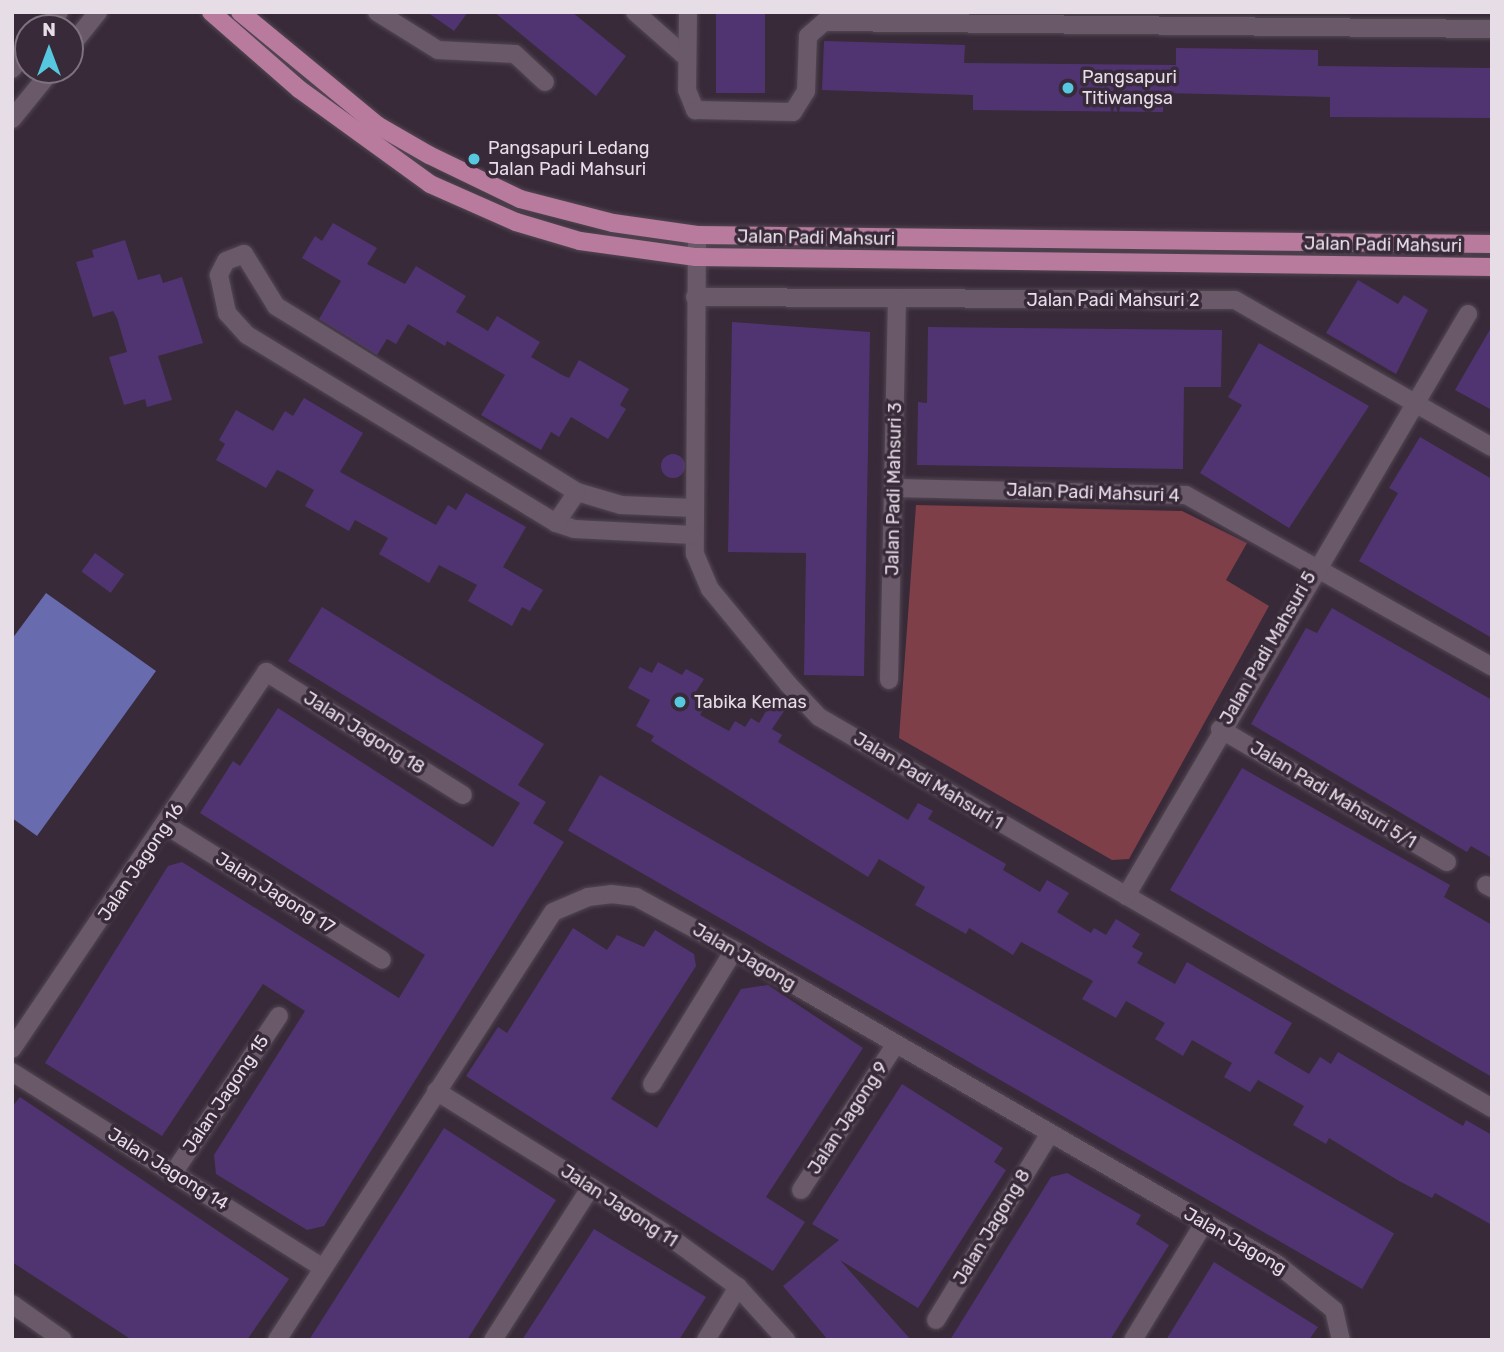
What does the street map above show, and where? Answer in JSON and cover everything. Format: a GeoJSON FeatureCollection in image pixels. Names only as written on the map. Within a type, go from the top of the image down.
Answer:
{"type":"FeatureCollection","features":[{"type":"Feature","properties":{"kind":"main road","name":"Jalan Padi Mahsuri"},"geometry":{"type":"LineString","coordinates":[[211,12],[299,89],[430,184],[516,222],[580,241],[696,257],[1492,267]]}},
{"type":"Feature","properties":{"kind":"main road","name":"Jalan Padi Mahsuri"},"geometry":{"type":"LineString","coordinates":[[240,12],[377,125],[467,177],[569,213],[697,235],[1492,244]]}},
{"type":"Feature","properties":{"kind":"street"},"geometry":{"type":"LineString","coordinates":[[84,30],[98,12]]}},
{"type":"Feature","properties":{"kind":"street"},"geometry":{"type":"LineString","coordinates":[[377,12],[438,50],[515,54],[545,82]]}},
{"type":"Feature","properties":{"kind":"street"},"geometry":{"type":"LineString","coordinates":[[635,12],[686,57]]}},
{"type":"Feature","properties":{"kind":"street"},"geometry":{"type":"LineString","coordinates":[[688,12],[686,57],[689,103],[695,110],[793,112],[804,103],[807,36],[824,22],[1062,17],[1457,20],[1492,29]]}},
{"type":"Feature","properties":{"kind":"street"},"geometry":{"type":"LineString","coordinates":[[12,119],[41,84]]}},
{"type":"Feature","properties":{"kind":"street","name":"Jalan Padi Mahsuri 1"},"geometry":{"type":"LineString","coordinates":[[697,235],[693,535],[710,589],[819,717],[1492,1108]]}},
{"type":"Feature","properties":{"kind":"street"},"geometry":{"type":"LineString","coordinates":[[693,508],[621,505],[577,492],[276,306],[244,254],[226,261],[219,275],[228,313],[247,335],[556,523],[574,529],[693,535]]}},
{"type":"Feature","properties":{"kind":"street","name":"Jalan Padi Mahsuri 2"},"geometry":{"type":"LineString","coordinates":[[695,297],[1234,300],[1492,447]]}},
{"type":"Feature","properties":{"kind":"street","name":"Jalan Padi Mahsuri 3"},"geometry":{"type":"LineString","coordinates":[[888,680],[895,488],[897,299]]}},
{"type":"Feature","properties":{"kind":"street","name":"Jalan Padi Mahsuri 5"},"geometry":{"type":"LineString","coordinates":[[1126,896],[1316,564],[1468,314]]}},
{"type":"Feature","properties":{"kind":"street","name":"Jalan Padi Mahsuri 4"},"geometry":{"type":"LineString","coordinates":[[895,488],[1186,495],[1316,564],[1492,667]]}},
{"type":"Feature","properties":{"kind":"street"},"geometry":{"type":"LineString","coordinates":[[556,523],[577,492]]}},
{"type":"Feature","properties":{"kind":"street","name":"Jalan Jagong 18"},"geometry":{"type":"LineString","coordinates":[[266,672],[463,795]]}},
{"type":"Feature","properties":{"kind":"street","name":"Jalan Jagong 16"},"geometry":{"type":"LineString","coordinates":[[12,1049],[167,826],[266,672]]}},
{"type":"Feature","properties":{"kind":"street","name":"Jalan Padi Mahsuri 5/1"},"geometry":{"type":"LineString","coordinates":[[1220,729],[1447,862]]}},
{"type":"Feature","properties":{"kind":"street","name":"Jalan Jagong 17"},"geometry":{"type":"LineString","coordinates":[[167,826],[382,960]]}},
{"type":"Feature","properties":{"kind":"street","name":"Jalan Jagong"},"geometry":{"type":"LineString","coordinates":[[277,1340],[553,912],[570,903],[611,894],[636,897],[734,950],[1204,1223],[1320,1294],[1334,1310],[1341,1340]]}},
{"type":"Feature","properties":{"kind":"street"},"geometry":{"type":"LineString","coordinates":[[652,1084],[734,950]]}},
{"type":"Feature","properties":{"kind":"street","name":"Jalan Jagong 15"},"geometry":{"type":"LineString","coordinates":[[174,1172],[278,1016]]}},
{"type":"Feature","properties":{"kind":"street","name":"Jalan Jagong 9"},"geometry":{"type":"LineString","coordinates":[[801,1191],[895,1045]]}},
{"type":"Feature","properties":{"kind":"street","name":"Jalan Jagong 14"},"geometry":{"type":"LineString","coordinates":[[12,1072],[322,1267]]}},
{"type":"Feature","properties":{"kind":"street","name":"Jalan Jagong 11"},"geometry":{"type":"LineString","coordinates":[[436,1091],[591,1187],[738,1287],[786,1340]]}},
{"type":"Feature","properties":{"kind":"street","name":"Jalan Jagong 8"},"geometry":{"type":"LineString","coordinates":[[936,1320],[1049,1135]]}},
{"type":"Feature","properties":{"kind":"street"},"geometry":{"type":"LineString","coordinates":[[493,1340],[591,1187]]}},
{"type":"Feature","properties":{"kind":"street"},"geometry":{"type":"LineString","coordinates":[[1133,1340],[1204,1223]]}},
{"type":"Feature","properties":{"kind":"street"},"geometry":{"type":"LineString","coordinates":[[706,1340],[738,1287]]}},
{"type":"Feature","properties":{"kind":"street"},"geometry":{"type":"LineString","coordinates":[[12,1304],[63,1340]]}},
{"type":"Feature","properties":{"kind":"shaded area"},"geometry":{"type":"Polygon","coordinates":[[[916,505],[1182,511],[1247,543],[1226,580],[1269,606],[1129,859],[1112,860],[899,738],[916,505]]]}},
{"type":"Feature","properties":{"kind":"water"},"geometry":{"type":"Polygon","coordinates":[[[46,593],[156,671],[37,836],[12,818],[12,639],[46,593]]]}},
{"type":"Feature","properties":{"kind":"building"},"geometry":{"type":"Polygon","coordinates":[[[427,12],[468,12],[454,31],[427,12]]]}},
{"type":"Feature","properties":{"kind":"building"},"geometry":{"type":"Polygon","coordinates":[[[494,12],[572,12],[626,56],[596,96],[494,12]]]}},
{"type":"Feature","properties":{"kind":"building"},"geometry":{"type":"Polygon","coordinates":[[[716,12],[765,12],[765,93],[716,93],[716,12]]]}},
{"type":"Feature","properties":{"kind":"building"},"geometry":{"type":"Polygon","coordinates":[[[824,41],[965,45],[964,63],[1176,65],[1176,48],[1318,50],[1318,66],[1492,68],[1492,118],[1330,117],[1330,97],[1163,93],[1163,112],[973,110],[973,95],[822,90],[824,41]]]}},
{"type":"Feature","properties":{"kind":"building"},"geometry":{"type":"Polygon","coordinates":[[[333,223],[377,248],[367,264],[405,284],[416,266],[466,296],[456,312],[488,331],[497,316],[540,342],[531,357],[562,375],[569,378],[579,360],[629,389],[620,405],[626,409],[608,439],[571,417],[559,437],[551,432],[541,450],[481,415],[505,375],[447,341],[445,346],[408,324],[396,344],[387,339],[377,355],[319,319],[341,281],[302,258],[315,236],[322,241],[333,223]]]}},
{"type":"Feature","properties":{"kind":"building"},"geometry":{"type":"Polygon","coordinates":[[[125,240],[138,280],[160,274],[163,283],[182,277],[203,343],[158,356],[172,400],[147,407],[145,399],[124,405],[109,357],[127,352],[117,318],[113,311],[93,317],[76,262],[94,257],[92,250],[125,240]]]}},
{"type":"Feature","properties":{"kind":"building"},"geometry":{"type":"Polygon","coordinates":[[[1358,280],[1398,304],[1404,295],[1428,310],[1396,374],[1326,333],[1358,280]]]}},
{"type":"Feature","properties":{"kind":"building"},"geometry":{"type":"Polygon","coordinates":[[[732,322],[870,332],[864,676],[804,675],[806,553],[728,552],[732,322]]]}},
{"type":"Feature","properties":{"kind":"building"},"geometry":{"type":"Polygon","coordinates":[[[1492,326],[1492,410],[1455,390],[1492,326]]]}},
{"type":"Feature","properties":{"kind":"building"},"geometry":{"type":"Polygon","coordinates":[[[928,327],[1222,330],[1221,387],[1184,387],[1183,469],[917,465],[918,402],[927,403],[928,327]]]}},
{"type":"Feature","properties":{"kind":"building"},"geometry":{"type":"Polygon","coordinates":[[[1259,343],[1369,406],[1289,528],[1200,473],[1242,405],[1228,397],[1259,343]]]}},
{"type":"Feature","properties":{"kind":"building"},"geometry":{"type":"Polygon","coordinates":[[[304,398],[363,433],[340,472],[436,525],[448,505],[456,510],[466,493],[526,527],[503,567],[543,590],[530,611],[522,607],[512,626],[468,601],[477,585],[439,565],[429,583],[379,554],[388,538],[355,520],[349,531],[305,506],[314,490],[284,473],[277,470],[266,488],[216,460],[225,444],[219,440],[236,410],[273,431],[285,411],[293,416],[304,398]]]}},
{"type":"Feature","properties":{"kind":"building"},"geometry":{"type":"Polygon","coordinates":[[[1420,437],[1492,479],[1492,638],[1359,561],[1398,493],[1389,488],[1420,437]]]}},
{"type":"Feature","properties":{"kind":"building"},"geometry":{"type":"Polygon","coordinates":[[[673,454],[682,457],[685,466],[682,475],[673,478],[664,475],[661,466],[664,457],[673,454]]]}},
{"type":"Feature","properties":{"kind":"building"},"geometry":{"type":"Polygon","coordinates":[[[95,553],[124,574],[111,593],[81,572],[95,553]]]}},
{"type":"Feature","properties":{"kind":"building"},"geometry":{"type":"Polygon","coordinates":[[[322,607],[544,744],[518,785],[546,802],[533,823],[564,842],[324,1226],[307,1230],[216,1174],[214,1155],[305,1011],[263,984],[162,1136],[45,1063],[168,866],[182,862],[399,998],[425,955],[200,813],[233,761],[240,766],[278,708],[493,847],[520,803],[288,661],[322,607]]]}},
{"type":"Feature","properties":{"kind":"building"},"geometry":{"type":"Polygon","coordinates":[[[1332,608],[1492,700],[1492,858],[1471,846],[1467,852],[1251,724],[1306,628],[1317,633],[1332,608]]]}},
{"type":"Feature","properties":{"kind":"building"},"geometry":{"type":"Polygon","coordinates":[[[658,662],[682,675],[686,669],[704,679],[695,693],[708,700],[700,715],[729,731],[735,721],[745,727],[751,718],[759,723],[771,703],[784,711],[772,729],[782,735],[778,742],[908,820],[918,803],[933,811],[928,819],[1006,864],[1003,870],[1040,892],[1047,880],[1069,893],[1057,912],[1091,933],[1094,928],[1106,935],[1116,919],[1140,934],[1132,947],[1143,953],[1137,963],[1175,984],[1187,962],[1292,1023],[1274,1053],[1309,1074],[1320,1057],[1331,1064],[1338,1052],[1463,1126],[1466,1120],[1492,1135],[1492,1225],[1435,1193],[1432,1198],[1399,1181],[1329,1138],[1326,1144],[1293,1125],[1304,1106],[1258,1080],[1250,1092],[1224,1077],[1232,1063],[1192,1040],[1183,1056],[1155,1039],[1165,1023],[1126,1001],[1116,1018],[1082,999],[1093,981],[1021,942],[1013,955],[969,928],[966,934],[915,905],[925,887],[879,859],[868,877],[651,741],[654,736],[636,726],[650,700],[628,688],[640,667],[652,673],[658,662]]]}},
{"type":"Feature","properties":{"kind":"building"},"geometry":{"type":"Polygon","coordinates":[[[1242,768],[1450,885],[1444,897],[1492,925],[1492,1077],[1170,890],[1242,768]]]}},
{"type":"Feature","properties":{"kind":"building"},"geometry":{"type":"Polygon","coordinates":[[[600,775],[1394,1233],[1362,1289],[568,830],[600,775]]]}},
{"type":"Feature","properties":{"kind":"building"},"geometry":{"type":"Polygon","coordinates":[[[573,928],[607,950],[617,935],[644,947],[655,930],[694,954],[696,966],[611,1099],[657,1128],[741,989],[768,985],[863,1048],[766,1197],[805,1222],[773,1271],[466,1076],[498,1027],[507,1033],[573,928]]]}},
{"type":"Feature","properties":{"kind":"building"},"geometry":{"type":"Polygon","coordinates":[[[902,1084],[1003,1148],[994,1162],[1006,1170],[918,1308],[840,1260],[911,1340],[828,1340],[783,1286],[839,1240],[812,1224],[902,1084]]]}},
{"type":"Feature","properties":{"kind":"building"},"geometry":{"type":"Polygon","coordinates":[[[20,1097],[289,1279],[247,1340],[132,1340],[12,1262],[12,1107],[20,1097]]]}},
{"type":"Feature","properties":{"kind":"building"},"geometry":{"type":"Polygon","coordinates":[[[444,1128],[556,1200],[467,1340],[309,1340],[444,1128]]]}},
{"type":"Feature","properties":{"kind":"building"},"geometry":{"type":"Polygon","coordinates":[[[1067,1173],[1141,1215],[1136,1224],[1169,1245],[1110,1340],[950,1340],[1051,1177],[1067,1173]]]}},
{"type":"Feature","properties":{"kind":"building"},"geometry":{"type":"Polygon","coordinates":[[[594,1229],[706,1297],[679,1340],[522,1340],[594,1229]]]}},
{"type":"Feature","properties":{"kind":"building"},"geometry":{"type":"Polygon","coordinates":[[[1214,1262],[1318,1327],[1309,1340],[1166,1340],[1214,1262]]]}},
{"type":"Feature","properties":{"kind":"place","name":"Pangsapuri Titiwangsa"},"geometry":{"type":"Point","coordinates":[1068,88]}},
{"type":"Feature","properties":{"kind":"place","name":"Pangsapuri Ledang Jalan Padi Mahsuri"},"geometry":{"type":"Point","coordinates":[474,159]}},
{"type":"Feature","properties":{"kind":"place","name":"Tabika Kemas"},"geometry":{"type":"Point","coordinates":[680,702]}}]}
